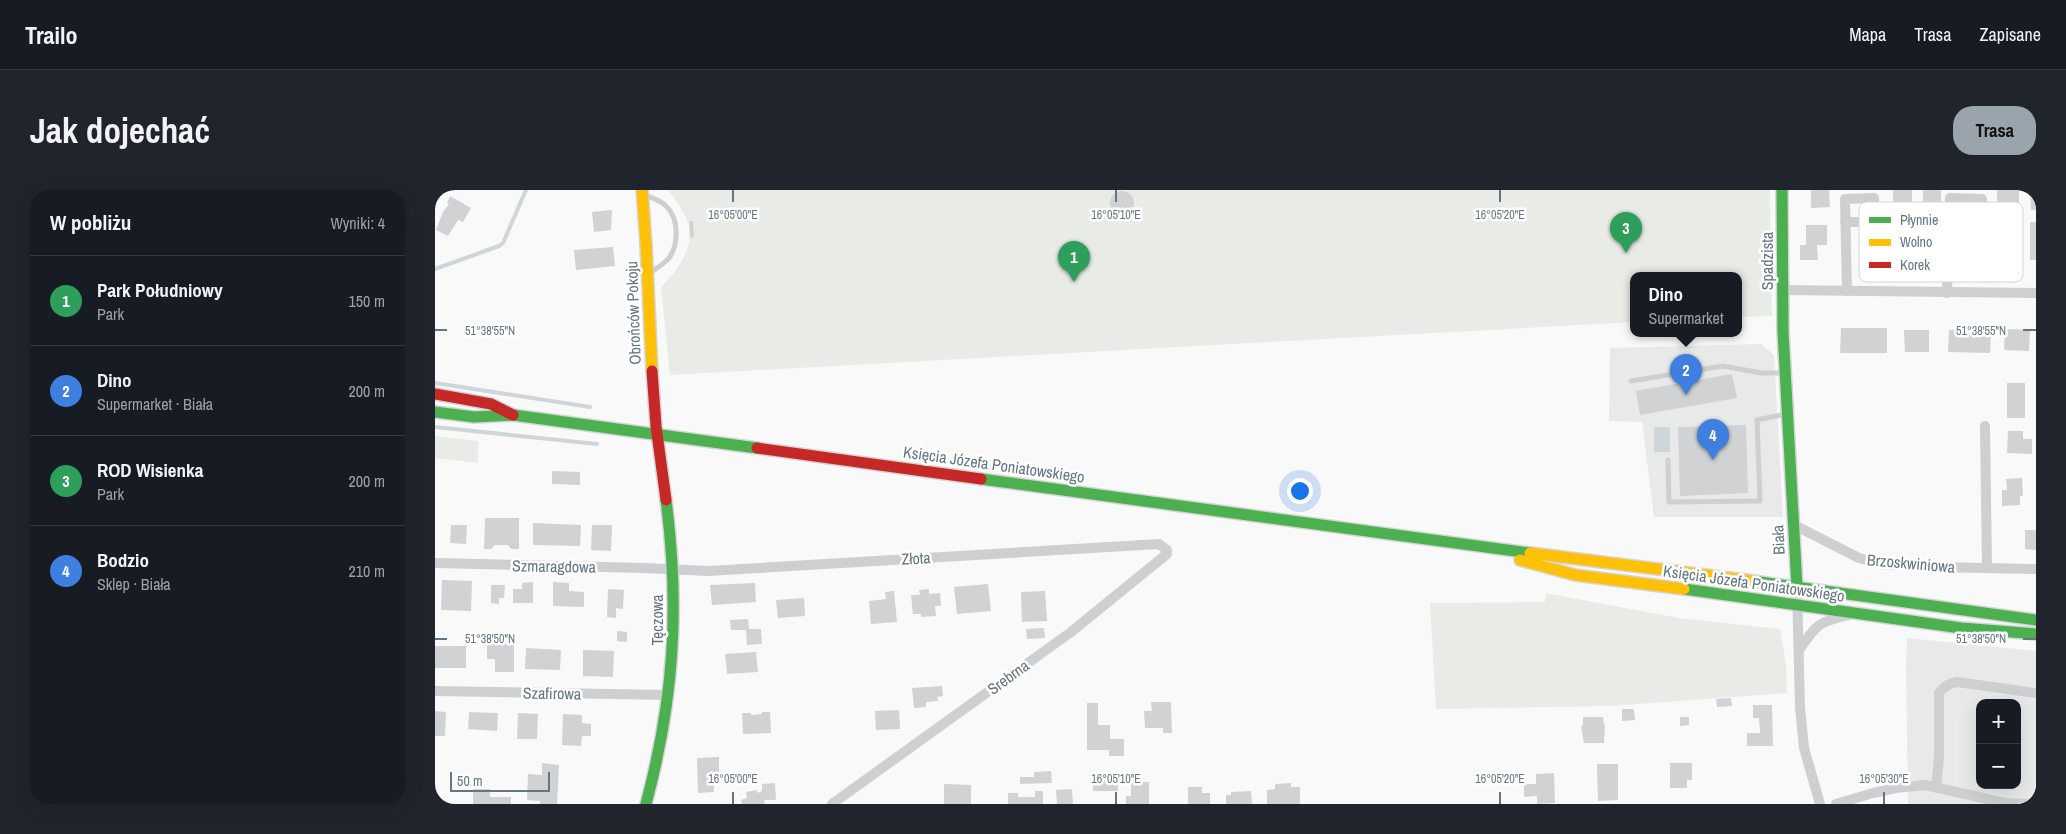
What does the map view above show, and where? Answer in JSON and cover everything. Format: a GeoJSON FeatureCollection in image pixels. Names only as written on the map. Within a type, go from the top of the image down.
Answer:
{"type":"FeatureCollection","features":[{"type":"Feature","properties":{"kind":"main road","name":"Spadzista"},"geometry":{"type":"LineString","coordinates":[[1783,190],[1783,332]]}},
{"type":"Feature","properties":{"kind":"main road","name":"Obrońców Pokoju"},"geometry":{"type":"LineString","coordinates":[[642,192],[648,275],[651,364],[657,434]]}},
{"type":"Feature","properties":{"kind":"main road","name":"Biała"},"geometry":{"type":"LineString","coordinates":[[1783,332],[1797,587]]}},
{"type":"Feature","properties":{"kind":"main road","name":"Księcia Józefa Poniatowskiego"},"geometry":{"type":"LineString","coordinates":[[435,394],[484,402],[502,408],[513,415]]}},
{"type":"Feature","properties":{"kind":"main road","name":"Księcia Józefa Poniatowskiego"},"geometry":{"type":"LineString","coordinates":[[435,412],[487,417],[513,415],[1471,546],[1797,587],[2036,620]]}},
{"type":"Feature","properties":{"kind":"main road","name":"Tęczowa"},"geometry":{"type":"LineString","coordinates":[[646,804],[657,765],[669,695],[674,638],[673,569],[657,434]]}},
{"type":"Feature","properties":{"kind":"main road","name":"Księcia Józefa Poniatowskiego"},"geometry":{"type":"LineString","coordinates":[[1471,546],[1575,575],[1961,628],[2036,634]]}},
{"type":"Feature","properties":{"kind":"street"},"geometry":{"type":"LineString","coordinates":[[1845,222],[1847,291]]}},
{"type":"Feature","properties":{"kind":"street"},"geometry":{"type":"LineString","coordinates":[[1947,282],[1947,293]]}},
{"type":"Feature","properties":{"kind":"street"},"geometry":{"type":"LineString","coordinates":[[1783,290],[2036,293]]}},
{"type":"Feature","properties":{"kind":"street"},"geometry":{"type":"LineString","coordinates":[[1985,426],[1987,568]]}},
{"type":"Feature","properties":{"kind":"street","name":"Brzoskwiniowa"},"geometry":{"type":"LineString","coordinates":[[1794,525],[1837,549],[1881,564],[2036,569]]}},
{"type":"Feature","properties":{"kind":"street","name":"Złota"},"geometry":{"type":"LineString","coordinates":[[673,569],[708,571],[1159,544]]}},
{"type":"Feature","properties":{"kind":"street","name":"Srebrna"},"geometry":{"type":"LineString","coordinates":[[832,804],[1071,632],[1146,573],[1167,554],[1167,550],[1159,544]]}},
{"type":"Feature","properties":{"kind":"street","name":"Szmaragdowa"},"geometry":{"type":"LineString","coordinates":[[435,563],[673,569]]}},
{"type":"Feature","properties":{"kind":"street","name":"Biała"},"geometry":{"type":"LineString","coordinates":[[1797,587],[1800,708],[1804,748],[1820,804]]}},
{"type":"Feature","properties":{"kind":"street"},"geometry":{"type":"LineString","coordinates":[[1799,650],[1819,624],[1836,618],[1858,614]]}},
{"type":"Feature","properties":{"kind":"street"},"geometry":{"type":"LineString","coordinates":[[1936,786],[1939,757],[1939,693],[1943,688],[1950,683],[1957,682],[2036,693]]}},
{"type":"Feature","properties":{"kind":"street","name":"Szafirowa"},"geometry":{"type":"LineString","coordinates":[[435,691],[669,695]]}},
{"type":"Feature","properties":{"kind":"street"},"geometry":{"type":"LineString","coordinates":[[1836,804],[1896,788],[1925,785],[2005,802],[2036,804]]}},
{"type":"Feature","properties":{"kind":"lane"},"geometry":{"type":"LineString","coordinates":[[642,192],[659,200],[667,207],[673,216],[676,238],[670,256],[648,275]]}},
{"type":"Feature","properties":{"kind":"lane"},"geometry":{"type":"LineString","coordinates":[[1631,380],[1723,366],[1761,373],[1785,373]]}},
{"type":"Feature","properties":{"kind":"lane"},"geometry":{"type":"LineString","coordinates":[[1668,460],[1669,502],[1759,501],[1757,420],[1779,414],[1787,414]]}},
{"type":"Feature","properties":{"kind":"shaded area"},"geometry":{"type":"Polygon","coordinates":[[[668,190],[1770,190],[1772,316],[1742,317],[1742,272],[1630,272],[1630,322],[670,375],[661,287],[682,262],[690,238],[689,225],[678,203],[668,190]]]}},
{"type":"Feature","properties":{"kind":"shaded area"},"geometry":{"type":"Polygon","coordinates":[[[1761,344],[1774,355],[1783,517],[1654,517],[1642,422],[1609,421],[1610,348],[1761,344]]]}},
{"type":"Feature","properties":{"kind":"shaded area"},"geometry":{"type":"Polygon","coordinates":[[[1654,427],[1670,427],[1670,452],[1654,452],[1654,427]]]}},
{"type":"Feature","properties":{"kind":"shaded area"},"geometry":{"type":"Polygon","coordinates":[[[435,436],[478,441],[478,463],[435,458],[435,436]]]}},
{"type":"Feature","properties":{"kind":"shaded area"},"geometry":{"type":"Polygon","coordinates":[[[1546,593],[1678,618],[1780,629],[1786,665],[1787,693],[1610,706],[1436,709],[1430,603],[1545,602],[1546,593]]]}},
{"type":"Feature","properties":{"kind":"shaded area"},"geometry":{"type":"Polygon","coordinates":[[[1907,638],[2036,651],[2036,804],[1908,804],[1907,638]]]}},
{"type":"Feature","properties":{"kind":"building"},"geometry":{"type":"Polygon","coordinates":[[[1811,190],[1829,190],[1830,207],[1811,208],[1811,190]]]}},
{"type":"Feature","properties":{"kind":"building"},"geometry":{"type":"Polygon","coordinates":[[[1893,190],[1912,190],[1912,202],[1893,202],[1893,190]]]}},
{"type":"Feature","properties":{"kind":"building"},"geometry":{"type":"Polygon","coordinates":[[[1923,190],[1941,190],[1941,202],[1923,202],[1923,190]]]}},
{"type":"Feature","properties":{"kind":"building"},"geometry":{"type":"Polygon","coordinates":[[[1997,190],[2019,190],[2019,202],[1997,202],[1997,190]]]}},
{"type":"Feature","properties":{"kind":"building"},"geometry":{"type":"Polygon","coordinates":[[[2030,190],[2036,190],[2036,210],[2031,210],[2030,190]]]}},
{"type":"Feature","properties":{"kind":"building"},"geometry":{"type":"Polygon","coordinates":[[[1122,191],[1127,192],[1133,198],[1133,208],[1127,214],[1122,215],[1117,214],[1111,208],[1110,203],[1111,198],[1117,192],[1122,191]]]}},
{"type":"Feature","properties":{"kind":"building"},"geometry":{"type":"Polygon","coordinates":[[[450,196],[471,208],[463,222],[458,220],[448,236],[436,230],[443,212],[449,204],[447,203],[450,196]]]}},
{"type":"Feature","properties":{"kind":"building"},"geometry":{"type":"Polygon","coordinates":[[[612,210],[611,230],[594,232],[592,212],[612,210]]]}},
{"type":"Feature","properties":{"kind":"building"},"geometry":{"type":"Polygon","coordinates":[[[689,221],[693,221],[694,237],[690,238],[689,221]]]}},
{"type":"Feature","properties":{"kind":"building"},"geometry":{"type":"Polygon","coordinates":[[[2030,222],[2036,222],[2036,260],[2030,260],[2030,222]]]}},
{"type":"Feature","properties":{"kind":"building"},"geometry":{"type":"Polygon","coordinates":[[[1806,225],[1827,225],[1827,245],[1817,245],[1818,260],[1800,260],[1800,245],[1806,245],[1806,225]]]}},
{"type":"Feature","properties":{"kind":"building"},"geometry":{"type":"Polygon","coordinates":[[[613,247],[615,266],[576,270],[574,250],[613,247]]]}},
{"type":"Feature","properties":{"kind":"building"},"geometry":{"type":"Polygon","coordinates":[[[1841,328],[1887,328],[1887,353],[1840,353],[1841,328]]]}},
{"type":"Feature","properties":{"kind":"building"},"geometry":{"type":"Polygon","coordinates":[[[2005,329],[2030,330],[2029,351],[2004,350],[2005,329]]]}},
{"type":"Feature","properties":{"kind":"building"},"geometry":{"type":"Polygon","coordinates":[[[1904,330],[1929,330],[1929,352],[1905,352],[1904,330]]]}},
{"type":"Feature","properties":{"kind":"building"},"geometry":{"type":"Polygon","coordinates":[[[1949,330],[1991,331],[1990,353],[1948,352],[1949,330]]]}},
{"type":"Feature","properties":{"kind":"building"},"geometry":{"type":"Polygon","coordinates":[[[1732,374],[1737,398],[1640,415],[1636,391],[1732,374]]]}},
{"type":"Feature","properties":{"kind":"building"},"geometry":{"type":"Polygon","coordinates":[[[2007,383],[2025,383],[2025,418],[2007,418],[2007,383]]]}},
{"type":"Feature","properties":{"kind":"building"},"geometry":{"type":"Polygon","coordinates":[[[1746,425],[1748,493],[1680,496],[1678,427],[1746,425]]]}},
{"type":"Feature","properties":{"kind":"building"},"geometry":{"type":"Polygon","coordinates":[[[2008,431],[2023,431],[2023,439],[2032,439],[2032,454],[2007,453],[2008,431]]]}},
{"type":"Feature","properties":{"kind":"building"},"geometry":{"type":"Polygon","coordinates":[[[552,471],[580,472],[580,485],[552,484],[552,471]]]}},
{"type":"Feature","properties":{"kind":"building"},"geometry":{"type":"Polygon","coordinates":[[[2022,478],[2023,496],[2020,496],[2020,505],[2002,506],[2002,490],[2007,490],[2006,479],[2022,478]]]}},
{"type":"Feature","properties":{"kind":"building"},"geometry":{"type":"Polygon","coordinates":[[[485,518],[519,518],[519,549],[511,549],[508,545],[495,545],[491,549],[484,549],[485,518]]]}},
{"type":"Feature","properties":{"kind":"building"},"geometry":{"type":"Polygon","coordinates":[[[533,523],[581,525],[580,546],[533,545],[533,523]]]}},
{"type":"Feature","properties":{"kind":"building"},"geometry":{"type":"Polygon","coordinates":[[[451,525],[467,525],[466,544],[450,543],[451,525]]]}},
{"type":"Feature","properties":{"kind":"building"},"geometry":{"type":"Polygon","coordinates":[[[592,525],[612,525],[611,551],[591,550],[592,525]]]}},
{"type":"Feature","properties":{"kind":"building"},"geometry":{"type":"Polygon","coordinates":[[[2025,530],[2036,530],[2036,550],[2025,549],[2025,530]]]}},
{"type":"Feature","properties":{"kind":"building"},"geometry":{"type":"Polygon","coordinates":[[[442,580],[472,581],[471,611],[441,610],[442,580]]]}},
{"type":"Feature","properties":{"kind":"building"},"geometry":{"type":"Polygon","coordinates":[[[533,582],[533,603],[513,603],[513,589],[522,589],[522,583],[533,582]]]}},
{"type":"Feature","properties":{"kind":"building"},"geometry":{"type":"Polygon","coordinates":[[[553,582],[569,583],[569,591],[584,592],[584,607],[553,606],[553,582]]]}},
{"type":"Feature","properties":{"kind":"building"},"geometry":{"type":"Polygon","coordinates":[[[755,583],[756,602],[712,605],[710,585],[755,583]]]}},
{"type":"Feature","properties":{"kind":"building"},"geometry":{"type":"Polygon","coordinates":[[[988,584],[991,611],[957,614],[954,587],[988,584]]]}},
{"type":"Feature","properties":{"kind":"building"},"geometry":{"type":"Polygon","coordinates":[[[491,585],[505,585],[504,598],[499,598],[499,604],[491,603],[491,585]]]}},
{"type":"Feature","properties":{"kind":"building"},"geometry":{"type":"Polygon","coordinates":[[[608,589],[624,590],[623,609],[616,608],[616,618],[607,617],[608,589]]]}},
{"type":"Feature","properties":{"kind":"building"},"geometry":{"type":"Polygon","coordinates":[[[929,589],[929,594],[940,593],[941,606],[935,606],[936,616],[921,617],[921,614],[913,614],[911,595],[920,595],[919,590],[929,589]]]}},
{"type":"Feature","properties":{"kind":"building"},"geometry":{"type":"Polygon","coordinates":[[[894,591],[897,622],[871,624],[869,601],[886,599],[885,592],[894,591]]]}},
{"type":"Feature","properties":{"kind":"building"},"geometry":{"type":"Polygon","coordinates":[[[1045,591],[1047,621],[1022,622],[1021,592],[1045,591]]]}},
{"type":"Feature","properties":{"kind":"building"},"geometry":{"type":"Polygon","coordinates":[[[804,598],[805,616],[778,618],[776,600],[804,598]]]}},
{"type":"Feature","properties":{"kind":"building"},"geometry":{"type":"Polygon","coordinates":[[[748,619],[749,629],[761,629],[762,644],[747,645],[746,630],[731,630],[730,620],[748,619]]]}},
{"type":"Feature","properties":{"kind":"building"},"geometry":{"type":"Polygon","coordinates":[[[1044,628],[1045,638],[1027,639],[1026,629],[1044,628]]]}},
{"type":"Feature","properties":{"kind":"building"},"geometry":{"type":"Polygon","coordinates":[[[617,631],[627,632],[627,642],[617,641],[617,631]]]}},
{"type":"Feature","properties":{"kind":"building"},"geometry":{"type":"Polygon","coordinates":[[[487,641],[514,642],[514,672],[495,672],[495,659],[487,659],[487,641]]]}},
{"type":"Feature","properties":{"kind":"building"},"geometry":{"type":"Polygon","coordinates":[[[435,646],[466,646],[466,668],[435,668],[435,646]]]}},
{"type":"Feature","properties":{"kind":"building"},"geometry":{"type":"Polygon","coordinates":[[[526,648],[561,650],[560,670],[525,669],[526,648]]]}},
{"type":"Feature","properties":{"kind":"building"},"geometry":{"type":"Polygon","coordinates":[[[583,650],[614,651],[613,677],[583,676],[583,650]]]}},
{"type":"Feature","properties":{"kind":"building"},"geometry":{"type":"Polygon","coordinates":[[[756,652],[758,672],[727,674],[725,654],[756,652]]]}},
{"type":"Feature","properties":{"kind":"building"},"geometry":{"type":"Polygon","coordinates":[[[942,686],[943,696],[937,697],[938,701],[926,702],[926,707],[914,708],[912,688],[942,686]]]}},
{"type":"Feature","properties":{"kind":"building"},"geometry":{"type":"Polygon","coordinates":[[[1731,698],[1732,706],[1717,707],[1716,699],[1731,698]]]}},
{"type":"Feature","properties":{"kind":"building"},"geometry":{"type":"Polygon","coordinates":[[[1151,702],[1171,702],[1172,733],[1163,733],[1163,728],[1145,728],[1144,711],[1152,711],[1151,702]]]}},
{"type":"Feature","properties":{"kind":"building"},"geometry":{"type":"Polygon","coordinates":[[[1087,703],[1098,703],[1098,725],[1110,725],[1110,739],[1124,739],[1124,756],[1109,756],[1109,750],[1087,750],[1087,703]]]}},
{"type":"Feature","properties":{"kind":"building"},"geometry":{"type":"Polygon","coordinates":[[[1753,705],[1772,705],[1773,746],[1747,746],[1747,733],[1760,733],[1759,718],[1753,718],[1753,705]]]}},
{"type":"Feature","properties":{"kind":"building"},"geometry":{"type":"Polygon","coordinates":[[[1622,709],[1634,709],[1635,720],[1622,721],[1622,709]]]}},
{"type":"Feature","properties":{"kind":"building"},"geometry":{"type":"Polygon","coordinates":[[[899,710],[900,729],[876,730],[875,711],[899,710]]]}},
{"type":"Feature","properties":{"kind":"building"},"geometry":{"type":"Polygon","coordinates":[[[435,711],[446,712],[445,736],[435,736],[435,711]]]}},
{"type":"Feature","properties":{"kind":"building"},"geometry":{"type":"Polygon","coordinates":[[[469,712],[498,713],[497,731],[468,729],[469,712]]]}},
{"type":"Feature","properties":{"kind":"building"},"geometry":{"type":"Polygon","coordinates":[[[762,712],[770,712],[771,733],[743,734],[742,713],[751,713],[751,715],[762,714],[762,712]]]}},
{"type":"Feature","properties":{"kind":"building"},"geometry":{"type":"Polygon","coordinates":[[[518,713],[538,714],[537,739],[517,739],[518,713]]]}},
{"type":"Feature","properties":{"kind":"building"},"geometry":{"type":"Polygon","coordinates":[[[563,714],[582,715],[582,723],[591,724],[591,736],[582,736],[581,746],[562,745],[563,714]]]}},
{"type":"Feature","properties":{"kind":"building"},"geometry":{"type":"Polygon","coordinates":[[[1583,717],[1603,717],[1605,725],[1604,743],[1584,743],[1581,726],[1583,725],[1583,717]]]}},
{"type":"Feature","properties":{"kind":"building"},"geometry":{"type":"Polygon","coordinates":[[[1680,717],[1689,717],[1689,725],[1680,726],[1680,717]]]}},
{"type":"Feature","properties":{"kind":"building"},"geometry":{"type":"Polygon","coordinates":[[[719,757],[719,781],[714,781],[714,792],[698,793],[697,758],[719,757]]]}},
{"type":"Feature","properties":{"kind":"building"},"geometry":{"type":"Polygon","coordinates":[[[542,763],[559,765],[557,804],[540,804],[540,801],[527,800],[528,774],[542,775],[542,763]]]}},
{"type":"Feature","properties":{"kind":"building"},"geometry":{"type":"Polygon","coordinates":[[[1670,763],[1692,763],[1692,780],[1687,780],[1687,788],[1670,788],[1670,763]]]}},
{"type":"Feature","properties":{"kind":"building"},"geometry":{"type":"Polygon","coordinates":[[[1597,764],[1618,764],[1618,800],[1598,801],[1597,764]]]}},
{"type":"Feature","properties":{"kind":"building"},"geometry":{"type":"Polygon","coordinates":[[[1051,771],[1052,783],[1020,784],[1020,777],[1034,777],[1034,772],[1051,771]]]}},
{"type":"Feature","properties":{"kind":"building"},"geometry":{"type":"Polygon","coordinates":[[[1554,773],[1555,803],[1537,804],[1537,796],[1524,797],[1524,784],[1536,784],[1536,774],[1554,773]]]}},
{"type":"Feature","properties":{"kind":"building"},"geometry":{"type":"Polygon","coordinates":[[[1093,774],[1118,775],[1118,791],[1093,791],[1093,774]]]}},
{"type":"Feature","properties":{"kind":"building"},"geometry":{"type":"Polygon","coordinates":[[[1131,782],[1149,782],[1149,804],[1126,804],[1126,796],[1131,796],[1131,782]]]}},
{"type":"Feature","properties":{"kind":"building"},"geometry":{"type":"Polygon","coordinates":[[[775,783],[776,800],[764,800],[765,804],[742,804],[741,800],[747,798],[746,792],[757,790],[757,793],[762,791],[762,784],[775,783]]]}},
{"type":"Feature","properties":{"kind":"building"},"geometry":{"type":"Polygon","coordinates":[[[1291,783],[1291,787],[1300,787],[1300,804],[1267,804],[1267,790],[1275,789],[1275,784],[1291,783]]]}},
{"type":"Feature","properties":{"kind":"building"},"geometry":{"type":"Polygon","coordinates":[[[944,784],[971,785],[971,804],[944,804],[944,784]]]}},
{"type":"Feature","properties":{"kind":"building"},"geometry":{"type":"Polygon","coordinates":[[[1188,787],[1202,787],[1202,793],[1210,793],[1210,804],[1188,804],[1188,787]]]}},
{"type":"Feature","properties":{"kind":"building"},"geometry":{"type":"Polygon","coordinates":[[[473,789],[490,789],[490,797],[511,797],[511,804],[473,804],[473,789]]]}},
{"type":"Feature","properties":{"kind":"building"},"geometry":{"type":"Polygon","coordinates":[[[1072,789],[1073,804],[1057,804],[1056,790],[1072,789]]]}},
{"type":"Feature","properties":{"kind":"building"},"geometry":{"type":"Polygon","coordinates":[[[1035,791],[1043,791],[1043,804],[1008,804],[1008,793],[1018,793],[1018,797],[1035,797],[1035,791]]]}},
{"type":"Feature","properties":{"kind":"building"},"geometry":{"type":"Polygon","coordinates":[[[1251,791],[1252,804],[1226,804],[1226,795],[1231,795],[1231,792],[1251,791]]]}},
{"type":"Feature","properties":{"kind":"waterway"},"geometry":{"type":"LineString","coordinates":[[435,269],[503,243],[526,190]]}},
{"type":"Feature","properties":{"kind":"waterway"},"geometry":{"type":"LineString","coordinates":[[435,383],[590,407]]}},
{"type":"Feature","properties":{"kind":"waterway"},"geometry":{"type":"LineString","coordinates":[[435,427],[597,444]]}},
{"type":"Feature","properties":{"kind":"traffic: fast"},"geometry":{"type":"LineString","coordinates":[[1782,190],[1783,332],[1797,587]]}},
{"type":"Feature","properties":{"kind":"traffic: fast"},"geometry":{"type":"LineString","coordinates":[[435,412],[474,417],[513,415],[757,448]]}},
{"type":"Feature","properties":{"kind":"traffic: fast"},"geometry":{"type":"LineString","coordinates":[[981,479],[1530,553]]}},
{"type":"Feature","properties":{"kind":"traffic: fast"},"geometry":{"type":"LineString","coordinates":[[646,804],[663,727],[672,653],[673,578],[666,500]]}},
{"type":"Feature","properties":{"kind":"traffic: fast"},"geometry":{"type":"LineString","coordinates":[[1753,581],[2036,620]]}},
{"type":"Feature","properties":{"kind":"traffic: fast"},"geometry":{"type":"LineString","coordinates":[[1684,589],[1961,628],[2036,634]]}},
{"type":"Feature","properties":{"kind":"traffic: slow"},"geometry":{"type":"LineString","coordinates":[[642,190],[652,371]]}},
{"type":"Feature","properties":{"kind":"traffic: slow"},"geometry":{"type":"LineString","coordinates":[[1530,553],[1753,581]]}},
{"type":"Feature","properties":{"kind":"traffic: slow"},"geometry":{"type":"LineString","coordinates":[[1520,560],[1575,575],[1684,589]]}},
{"type":"Feature","properties":{"kind":"traffic: jam"},"geometry":{"type":"LineString","coordinates":[[652,371],[656,426],[666,500]]}},
{"type":"Feature","properties":{"kind":"traffic: jam"},"geometry":{"type":"LineString","coordinates":[[435,394],[491,404],[513,415]]}},
{"type":"Feature","properties":{"kind":"traffic: jam"},"geometry":{"type":"LineString","coordinates":[[757,448],[981,479]]}},
{"type":"Feature","properties":{"kind":"place","name":"ROD Wisienka"},"geometry":{"type":"Point","coordinates":[1626,253]}},
{"type":"Feature","properties":{"kind":"place","name":"Park Południowy"},"geometry":{"type":"Point","coordinates":[1074,282]}},
{"type":"Feature","properties":{"kind":"place","name":"Dino"},"geometry":{"type":"Point","coordinates":[1686,395]}},
{"type":"Feature","properties":{"kind":"place","name":"Bodzio"},"geometry":{"type":"Point","coordinates":[1713,460]}}]}
